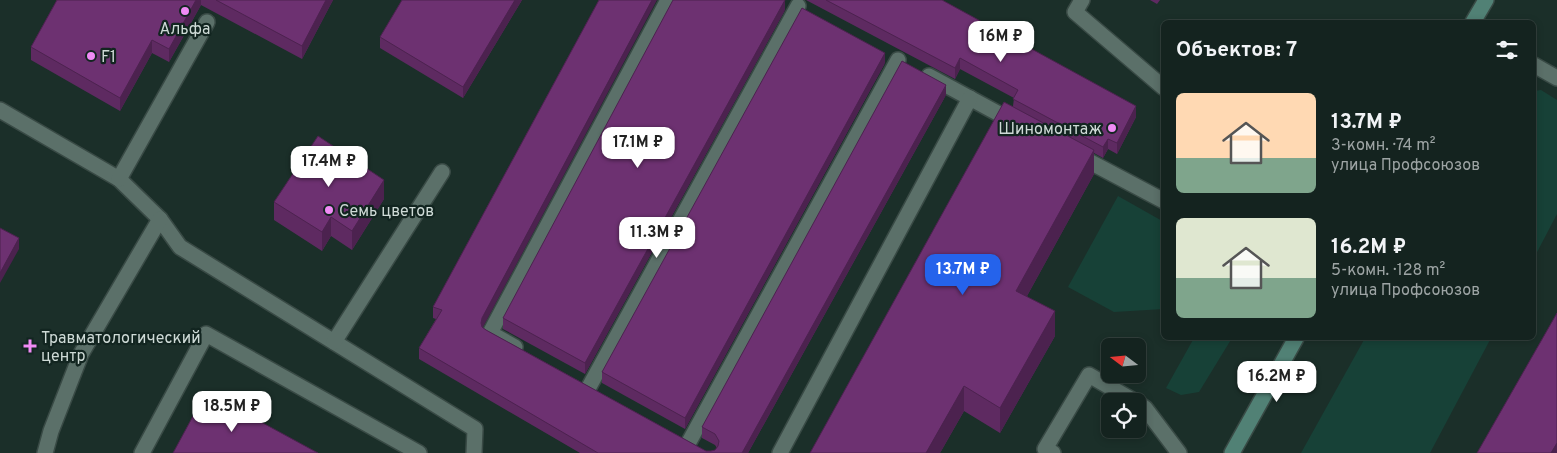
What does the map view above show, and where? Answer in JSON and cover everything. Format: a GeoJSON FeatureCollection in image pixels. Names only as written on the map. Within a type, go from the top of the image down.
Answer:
{"type":"FeatureCollection","features":[{"type":"Feature","properties":{"kind":"main road"},"geometry":{"type":"LineString","coordinates":[[1474,20],[1486,0]]}},
{"type":"Feature","properties":{"kind":"main road"},"geometry":{"type":"LineString","coordinates":[[1232,453],[1295,340]]}},
{"type":"Feature","properties":{"kind":"lane"},"geometry":{"type":"LineString","coordinates":[[531,355],[490,333],[668,0]]}},
{"type":"Feature","properties":{"kind":"lane"},"geometry":{"type":"LineString","coordinates":[[1082,0],[1075,12],[1161,85]]}},
{"type":"Feature","properties":{"kind":"lane"},"geometry":{"type":"LineString","coordinates":[[605,396],[584,385],[792,3],[814,15]]}},
{"type":"Feature","properties":{"kind":"lane"},"geometry":{"type":"LineString","coordinates":[[119,179],[208,22]]}},
{"type":"Feature","properties":{"kind":"lane"},"geometry":{"type":"LineString","coordinates":[[703,449],[685,439],[893,58],[1028,129]]}},
{"type":"Feature","properties":{"kind":"lane"},"geometry":{"type":"LineString","coordinates":[[1536,66],[1557,78]]}},
{"type":"Feature","properties":{"kind":"lane"},"geometry":{"type":"LineString","coordinates":[[780,453],[970,98]]}},
{"type":"Feature","properties":{"kind":"lane"},"geometry":{"type":"LineString","coordinates":[[0,110],[119,179],[160,219],[180,247],[475,429],[474,453]]}},
{"type":"Feature","properties":{"kind":"lane"},"geometry":{"type":"LineString","coordinates":[[1061,146],[1161,199]]}},
{"type":"Feature","properties":{"kind":"lane"},"geometry":{"type":"LineString","coordinates":[[334,342],[442,172]]}},
{"type":"Feature","properties":{"kind":"lane"},"geometry":{"type":"LineString","coordinates":[[45,453],[51,431],[81,354],[160,219]]}},
{"type":"Feature","properties":{"kind":"lane"},"geometry":{"type":"LineString","coordinates":[[142,453],[206,334],[397,448],[419,453]]}},
{"type":"Feature","properties":{"kind":"lane"},"geometry":{"type":"LineString","coordinates":[[1052,453],[1045,449],[1089,375],[1120,393]]}},
{"type":"Feature","properties":{"kind":"lane"},"geometry":{"type":"LineString","coordinates":[[1146,409],[1179,453]]}},
{"type":"Feature","properties":{"kind":"green space"},"geometry":{"type":"Polygon","coordinates":[[[1541,90],[1557,100],[1557,214],[1536,254],[1536,91],[1541,90]]]}},
{"type":"Feature","properties":{"kind":"green space"},"geometry":{"type":"Polygon","coordinates":[[[1118,196],[1161,220],[1161,309],[1114,312],[1068,287],[1118,196]]]}},
{"type":"Feature","properties":{"kind":"green space"},"geometry":{"type":"Polygon","coordinates":[[[1193,340],[1231,340],[1199,392],[1181,395],[1166,388],[1193,340]]]}},
{"type":"Feature","properties":{"kind":"green space"},"geometry":{"type":"Polygon","coordinates":[[[1364,340],[1490,340],[1430,453],[1301,453],[1364,340]]]}},
{"type":"Feature","properties":{"kind":"building","name":"F1"},"geometry":{"type":"Polygon","coordinates":[[[57,0],[196,0],[169,49],[152,40],[120,98],[31,47],[57,0]]]}},
{"type":"Feature","properties":{"kind":"building"},"geometry":{"type":"Polygon","coordinates":[[[216,0],[326,0],[302,46],[216,0]]]}},
{"type":"Feature","properties":{"kind":"building"},"geometry":{"type":"Polygon","coordinates":[[[402,0],[515,0],[463,87],[380,37],[402,0]]]}},
{"type":"Feature","properties":{"kind":"building"},"geometry":{"type":"Polygon","coordinates":[[[599,0],[652,0],[481,323],[482,327],[486,330],[706,451],[715,450],[719,441],[715,434],[702,427],[902,61],[946,85],[742,453],[598,453],[419,348],[442,310],[433,307],[599,0]]]}},
{"type":"Feature","properties":{"kind":"building"},"geometry":{"type":"Polygon","coordinates":[[[673,0],[785,0],[585,363],[503,318],[673,0]]]}},
{"type":"Feature","properties":{"kind":"building"},"geometry":{"type":"Polygon","coordinates":[[[826,0],[942,0],[1136,106],[1117,143],[1108,139],[1103,147],[1013,99],[1018,90],[960,58],[955,68],[826,0]]]}},
{"type":"Feature","properties":{"kind":"building"},"geometry":{"type":"Polygon","coordinates":[[[802,8],[885,53],[685,418],[602,372],[802,8]]]}},
{"type":"Feature","properties":{"kind":"building"},"geometry":{"type":"Polygon","coordinates":[[[1004,102],[1094,150],[1016,291],[1055,311],[1000,408],[964,386],[926,453],[810,453],[1004,102]]]}},
{"type":"Feature","properties":{"kind":"building","name":"Семь цветов"},"geometry":{"type":"Polygon","coordinates":[[[318,136],[384,180],[352,231],[331,217],[322,232],[274,202],[318,136]]]}},
{"type":"Feature","properties":{"kind":"building"},"geometry":{"type":"Polygon","coordinates":[[[0,228],[19,238],[0,273],[0,228]]]}},
{"type":"Feature","properties":{"kind":"building"},"geometry":{"type":"Polygon","coordinates":[[[1557,313],[1557,443],[1551,453],[1477,453],[1557,313]]]}},
{"type":"Feature","properties":{"kind":"building"},"geometry":{"type":"Polygon","coordinates":[[[206,392],[318,453],[173,453],[206,392]]]}},
{"type":"Feature","properties":{"kind":"place","name":"Альфа"},"geometry":{"type":"Point","coordinates":[185,11]}},
{"type":"Feature","properties":{"kind":"place","name":"F1"},"geometry":{"type":"Point","coordinates":[91,56]}},
{"type":"Feature","properties":{"kind":"place","name":"Шиномонтаж"},"geometry":{"type":"Point","coordinates":[1112,128]}},
{"type":"Feature","properties":{"kind":"place","name":"Семь цветов"},"geometry":{"type":"Point","coordinates":[329,210]}},
{"type":"Feature","properties":{"kind":"place","name":"Травматологический центр"},"geometry":{"type":"Point","coordinates":[30,346]}}]}
